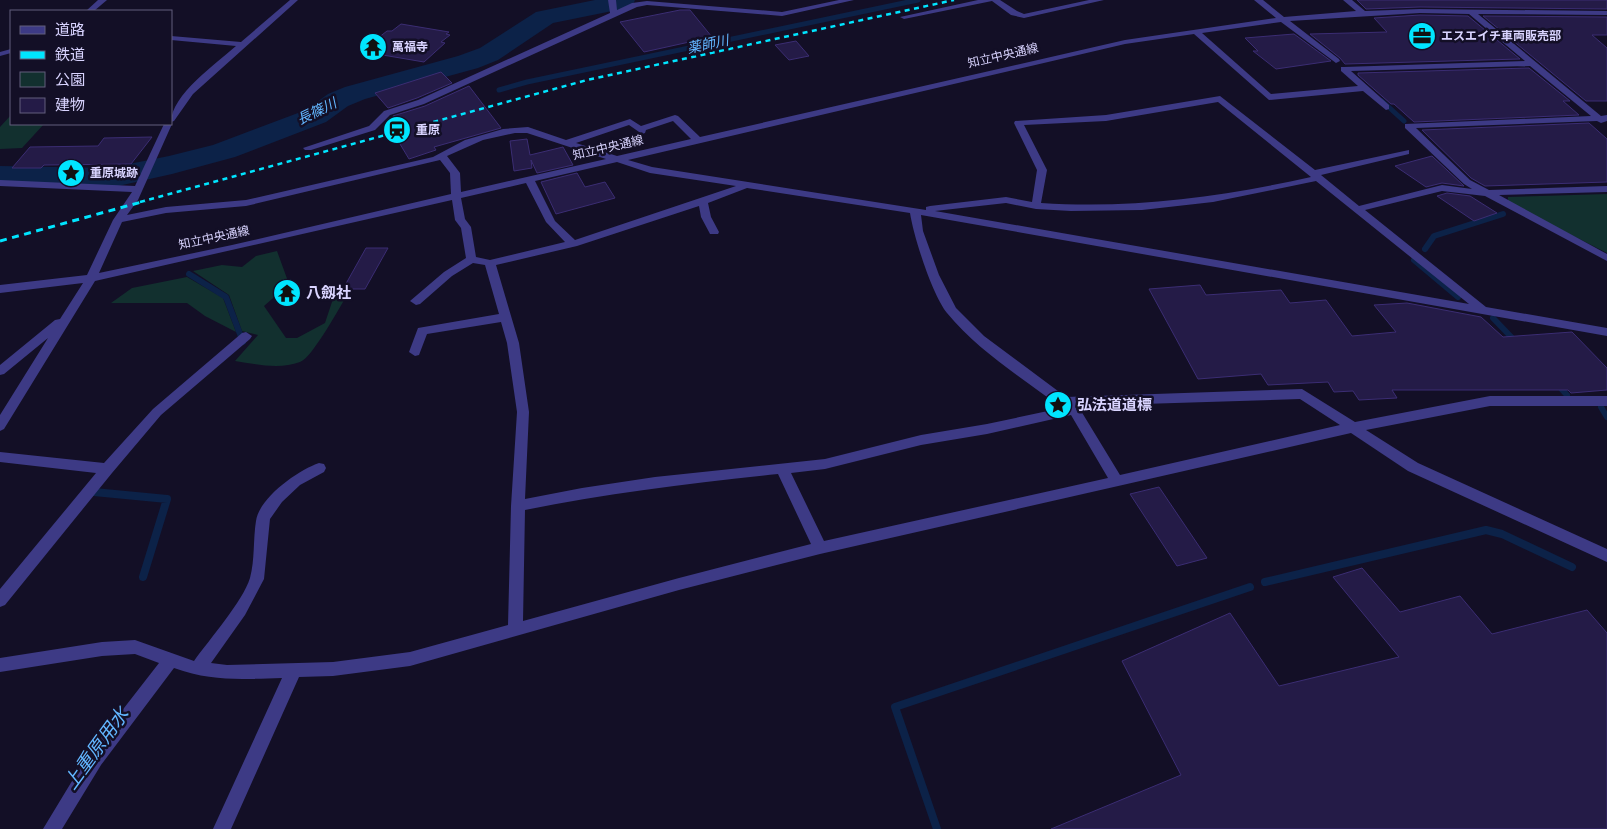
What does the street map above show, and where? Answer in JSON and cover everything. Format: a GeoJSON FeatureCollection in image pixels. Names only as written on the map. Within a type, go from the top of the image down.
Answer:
{"type":"FeatureCollection","features":[{"type":"Feature","properties":{"kind":"street"},"geometry":{"type":"LineString","coordinates":[[91,10],[103,0]]}},
{"type":"Feature","properties":{"kind":"street"},"geometry":{"type":"LineString","coordinates":[[172,118],[190,92],[294,0]]}},
{"type":"Feature","properties":{"kind":"street"},"geometry":{"type":"LineString","coordinates":[[308,148],[372,128],[387,113],[421,102],[613,5],[647,3],[782,14],[850,0]]}},
{"type":"Feature","properties":{"kind":"street"},"geometry":{"type":"LineString","coordinates":[[904,17],[989,0]]}},
{"type":"Feature","properties":{"kind":"street"},"geometry":{"type":"LineString","coordinates":[[996,0],[1014,13],[1024,16],[1100,0]]}},
{"type":"Feature","properties":{"kind":"street"},"geometry":{"type":"LineString","coordinates":[[1258,0],[1336,60]]}},
{"type":"Feature","properties":{"kind":"street"},"geometry":{"type":"LineString","coordinates":[[1346,0],[1363,13]]}},
{"type":"Feature","properties":{"kind":"street"},"geometry":{"type":"LineString","coordinates":[[1471,12],[1605,121]]}},
{"type":"Feature","properties":{"kind":"street","name":"知立中央通線"},"geometry":{"type":"LineString","coordinates":[[0,289],[91,278],[1115,44],[1284,19],[1363,13],[1607,13]]}},
{"type":"Feature","properties":{"kind":"street"},"geometry":{"type":"LineString","coordinates":[[1195,31],[1269,96],[1365,88]]}},
{"type":"Feature","properties":{"kind":"street"},"geometry":{"type":"LineString","coordinates":[[172,38],[242,44]]}},
{"type":"Feature","properties":{"kind":"street"},"geometry":{"type":"LineString","coordinates":[[1386,107],[1343,70],[1533,63]]}},
{"type":"Feature","properties":{"kind":"street"},"geometry":{"type":"LineString","coordinates":[[1036,206],[1042,170],[1018,123],[1106,118],[1220,98],[1484,310]]}},
{"type":"Feature","properties":{"kind":"street"},"geometry":{"type":"LineString","coordinates":[[568,142],[630,122],[640,130],[675,118],[696,140]]}},
{"type":"Feature","properties":{"kind":"street"},"geometry":{"type":"LineString","coordinates":[[1605,121],[1408,126],[1467,182],[1484,193],[1607,258]]}},
{"type":"Feature","properties":{"kind":"street"},"geometry":{"type":"LineString","coordinates":[[0,426],[91,278],[118,220],[130,207],[168,125]]}},
{"type":"Feature","properties":{"kind":"street"},"geometry":{"type":"LineString","coordinates":[[118,220],[166,210],[246,204],[436,159],[453,148],[496,133],[528,130],[650,170],[915,211],[1607,332]]}},
{"type":"Feature","properties":{"kind":"street"},"geometry":{"type":"LineString","coordinates":[[915,211],[1006,200],[1036,206],[1075,210],[1115,210],[1254,193],[1406,152]]}},
{"type":"Feature","properties":{"kind":"street"},"geometry":{"type":"LineString","coordinates":[[442,156],[455,173],[460,220],[466,227],[471,259]]}},
{"type":"Feature","properties":{"kind":"street"},"geometry":{"type":"LineString","coordinates":[[530,179],[552,222],[573,244]]}},
{"type":"Feature","properties":{"kind":"street"},"geometry":{"type":"LineString","coordinates":[[0,183],[137,189]]}},
{"type":"Feature","properties":{"kind":"street"},"geometry":{"type":"LineString","coordinates":[[416,301],[448,274],[471,259],[490,263],[573,244],[746,186]]}},
{"type":"Feature","properties":{"kind":"street"},"geometry":{"type":"LineString","coordinates":[[1358,209],[1442,188],[1484,193],[1607,188]]}},
{"type":"Feature","properties":{"kind":"street"},"geometry":{"type":"LineString","coordinates":[[703,201],[706,216],[714,232]]}},
{"type":"Feature","properties":{"kind":"street"},"geometry":{"type":"LineString","coordinates":[[915,211],[918,231],[934,275],[951,310],[980,339],[1069,406],[1116,480]]}},
{"type":"Feature","properties":{"kind":"street"},"geometry":{"type":"LineString","coordinates":[[490,263],[507,317],[518,371],[523,412],[518,506],[515,629]]}},
{"type":"Feature","properties":{"kind":"street"},"geometry":{"type":"LineString","coordinates":[[0,371],[67,316]]}},
{"type":"Feature","properties":{"kind":"street"},"geometry":{"type":"LineString","coordinates":[[415,352],[422,331],[507,317]]}},
{"type":"Feature","properties":{"kind":"street"},"geometry":{"type":"LineString","coordinates":[[0,600],[107,469],[157,412],[242,340]]}},
{"type":"Feature","properties":{"kind":"street"},"geometry":{"type":"LineString","coordinates":[[518,506],[582,493],[655,482],[826,464],[921,440],[987,429],[1069,406],[1302,394],[1350,428],[1413,467],[1607,556]]}},
{"type":"Feature","properties":{"kind":"street"},"geometry":{"type":"LineString","coordinates":[[0,665],[102,649],[135,647],[197,669],[227,672],[333,669],[410,659],[679,584],[820,548],[1350,428],[1490,401],[1607,401]]}},
{"type":"Feature","properties":{"kind":"street"},"geometry":{"type":"LineString","coordinates":[[0,457],[107,469]]}},
{"type":"Feature","properties":{"kind":"street"},"geometry":{"type":"LineString","coordinates":[[197,669],[240,610],[257,579],[263,518],[277,498],[295,481],[319,468]]}},
{"type":"Feature","properties":{"kind":"street"},"geometry":{"type":"LineString","coordinates":[[782,468],[820,548]]}},
{"type":"Feature","properties":{"kind":"street"},"geometry":{"type":"LineString","coordinates":[[52,829],[94,759],[170,661]]}},
{"type":"Feature","properties":{"kind":"street"},"geometry":{"type":"LineString","coordinates":[[222,829],[294,670]]}},
{"type":"Feature","properties":{"kind":"green space"},"geometry":{"type":"Polygon","coordinates":[[[10,116],[10,125],[43,125],[22,148],[0,149],[0,127],[10,116]]]}},
{"type":"Feature","properties":{"kind":"green space"},"geometry":{"type":"Polygon","coordinates":[[[1607,194],[1607,253],[1508,203],[1508,197],[1607,194]]]}},
{"type":"Feature","properties":{"kind":"green space"},"geometry":{"type":"Polygon","coordinates":[[[277,251],[289,284],[264,306],[286,338],[297,338],[325,323],[334,296],[343,291],[349,292],[312,351],[300,362],[276,366],[235,361],[258,335],[242,331],[229,295],[193,271],[222,265],[242,267],[256,256],[277,251]]]}},
{"type":"Feature","properties":{"kind":"green space"},"geometry":{"type":"Polygon","coordinates":[[[187,277],[223,298],[236,332],[205,316],[187,303],[111,303],[132,288],[187,277]]]}},
{"type":"Feature","properties":{"kind":"building"},"geometry":{"type":"Polygon","coordinates":[[[1357,0],[1607,0],[1607,9],[1420,7],[1366,9],[1357,0]]]}},
{"type":"Feature","properties":{"kind":"building"},"geometry":{"type":"Polygon","coordinates":[[[680,10],[690,10],[712,37],[644,52],[620,22],[680,10]]]}},
{"type":"Feature","properties":{"kind":"building"},"geometry":{"type":"Polygon","coordinates":[[[1420,15],[1468,16],[1520,59],[1345,64],[1310,34],[1387,32],[1374,18],[1420,15]]]}},
{"type":"Feature","properties":{"kind":"building"},"geometry":{"type":"Polygon","coordinates":[[[1483,16],[1607,17],[1607,35],[1592,35],[1607,48],[1607,101],[1586,101],[1483,16]]]}},
{"type":"Feature","properties":{"kind":"building"},"geometry":{"type":"Polygon","coordinates":[[[401,24],[449,32],[446,34],[450,35],[441,42],[445,43],[424,62],[365,52],[374,46],[369,45],[387,31],[392,31],[401,24]]]}},
{"type":"Feature","properties":{"kind":"building"},"geometry":{"type":"Polygon","coordinates":[[[1294,34],[1331,61],[1276,69],[1253,51],[1258,51],[1245,38],[1294,34]]]}},
{"type":"Feature","properties":{"kind":"building"},"geometry":{"type":"Polygon","coordinates":[[[796,41],[809,56],[789,60],[775,45],[796,41]]]}},
{"type":"Feature","properties":{"kind":"building"},"geometry":{"type":"Polygon","coordinates":[[[1529,68],[1570,101],[1563,101],[1579,115],[1414,122],[1358,75],[1358,73],[1529,68]]]}},
{"type":"Feature","properties":{"kind":"building"},"geometry":{"type":"Polygon","coordinates":[[[441,72],[452,83],[388,108],[375,93],[441,72]]]}},
{"type":"Feature","properties":{"kind":"building"},"geometry":{"type":"Polygon","coordinates":[[[469,86],[501,128],[434,147],[436,150],[409,159],[397,139],[403,137],[393,116],[425,106],[469,86]]]}},
{"type":"Feature","properties":{"kind":"building"},"geometry":{"type":"Polygon","coordinates":[[[1589,123],[1607,139],[1607,182],[1485,186],[1471,178],[1422,130],[1589,123]]]}},
{"type":"Feature","properties":{"kind":"building"},"geometry":{"type":"Polygon","coordinates":[[[152,137],[131,164],[44,165],[41,168],[12,168],[30,147],[98,146],[104,138],[152,137]]]}},
{"type":"Feature","properties":{"kind":"building"},"geometry":{"type":"Polygon","coordinates":[[[527,139],[530,155],[563,147],[573,165],[537,173],[531,160],[532,168],[514,171],[510,141],[527,139]]]}},
{"type":"Feature","properties":{"kind":"building"},"geometry":{"type":"Polygon","coordinates":[[[1432,156],[1464,186],[1442,183],[1426,187],[1395,166],[1432,156]]]}},
{"type":"Feature","properties":{"kind":"building"},"geometry":{"type":"Polygon","coordinates":[[[577,173],[585,187],[605,182],[615,198],[556,214],[541,182],[577,173]]]}},
{"type":"Feature","properties":{"kind":"building"},"geometry":{"type":"Polygon","coordinates":[[[1447,193],[1470,196],[1497,213],[1474,221],[1437,196],[1447,193]]]}},
{"type":"Feature","properties":{"kind":"building"},"geometry":{"type":"Polygon","coordinates":[[[366,248],[388,248],[365,289],[343,289],[366,248]]]}},
{"type":"Feature","properties":{"kind":"building"},"geometry":{"type":"Polygon","coordinates":[[[1200,285],[1206,295],[1281,290],[1290,303],[1326,300],[1352,336],[1396,332],[1374,305],[1407,303],[1481,317],[1503,337],[1572,332],[1607,368],[1607,390],[1571,393],[1568,390],[1392,390],[1397,398],[1359,400],[1353,391],[1334,392],[1328,382],[1268,385],[1261,374],[1198,379],[1149,289],[1200,285]]]}},
{"type":"Feature","properties":{"kind":"building"},"geometry":{"type":"Polygon","coordinates":[[[1159,487],[1207,558],[1177,566],[1130,494],[1159,487]]]}},
{"type":"Feature","properties":{"kind":"building"},"geometry":{"type":"Polygon","coordinates":[[[1362,568],[1400,612],[1460,596],[1492,634],[1587,610],[1607,633],[1607,829],[1051,829],[1181,775],[1122,661],[1230,613],[1279,686],[1399,657],[1333,577],[1362,568]]]}},
{"type":"Feature","properties":{"kind":"waterway","name":"長篠川"},"geometry":{"type":"LineString","coordinates":[[0,175],[109,178],[172,165],[224,151],[316,116],[338,100],[355,93],[468,62],[489,54],[545,17],[623,2],[623,0]]}},
{"type":"Feature","properties":{"kind":"waterway","name":"薬師川"},"geometry":{"type":"LineString","coordinates":[[499,90],[527,82],[918,0]]}},
{"type":"Feature","properties":{"kind":"waterway"},"geometry":{"type":"LineString","coordinates":[[1382,101],[1404,121]]}},
{"type":"Feature","properties":{"kind":"waterway"},"geometry":{"type":"LineString","coordinates":[[1425,249],[1434,236],[1503,214]]}},
{"type":"Feature","properties":{"kind":"waterway"},"geometry":{"type":"LineString","coordinates":[[1414,260],[1458,297]]}},
{"type":"Feature","properties":{"kind":"waterway","name":"上重原用水"},"geometry":{"type":"LineString","coordinates":[[189,274],[226,297],[243,342]]}},
{"type":"Feature","properties":{"kind":"waterway"},"geometry":{"type":"LineString","coordinates":[[1493,318],[1516,342]]}},
{"type":"Feature","properties":{"kind":"waterway"},"geometry":{"type":"LineString","coordinates":[[1557,384],[1567,395]]}},
{"type":"Feature","properties":{"kind":"waterway"},"geometry":{"type":"LineString","coordinates":[[1601,407],[1607,417]]}},
{"type":"Feature","properties":{"kind":"waterway","name":"上重原用水"},"geometry":{"type":"LineString","coordinates":[[94,492],[167,499],[143,577]]}},
{"type":"Feature","properties":{"kind":"waterway"},"geometry":{"type":"LineString","coordinates":[[1265,582],[1486,530],[1502,534],[1572,567]]}},
{"type":"Feature","properties":{"kind":"waterway"},"geometry":{"type":"LineString","coordinates":[[937,829],[895,707],[1250,587]]}},
{"type":"Feature","properties":{"kind":"railway"},"geometry":{"type":"LineString","coordinates":[[140,202],[587,80],[954,0]]}},
{"type":"Feature","properties":{"kind":"railway"},"geometry":{"type":"LineString","coordinates":[[0,241],[145,201]]}},
{"type":"Feature","properties":{"kind":"place","name":"エスエイチ車両販売部"},"geometry":{"type":"Point","coordinates":[1422,36]}},
{"type":"Feature","properties":{"kind":"place","name":"萬福寺"},"geometry":{"type":"Point","coordinates":[373,47]}},
{"type":"Feature","properties":{"kind":"place","name":"重原"},"geometry":{"type":"Point","coordinates":[397,130]}},
{"type":"Feature","properties":{"kind":"place","name":"重原城跡"},"geometry":{"type":"Point","coordinates":[71,173]}},
{"type":"Feature","properties":{"kind":"place","name":"八劔社"},"geometry":{"type":"Point","coordinates":[287,293]}},
{"type":"Feature","properties":{"kind":"place","name":"弘法道道標"},"geometry":{"type":"Point","coordinates":[1058,405]}}]}
